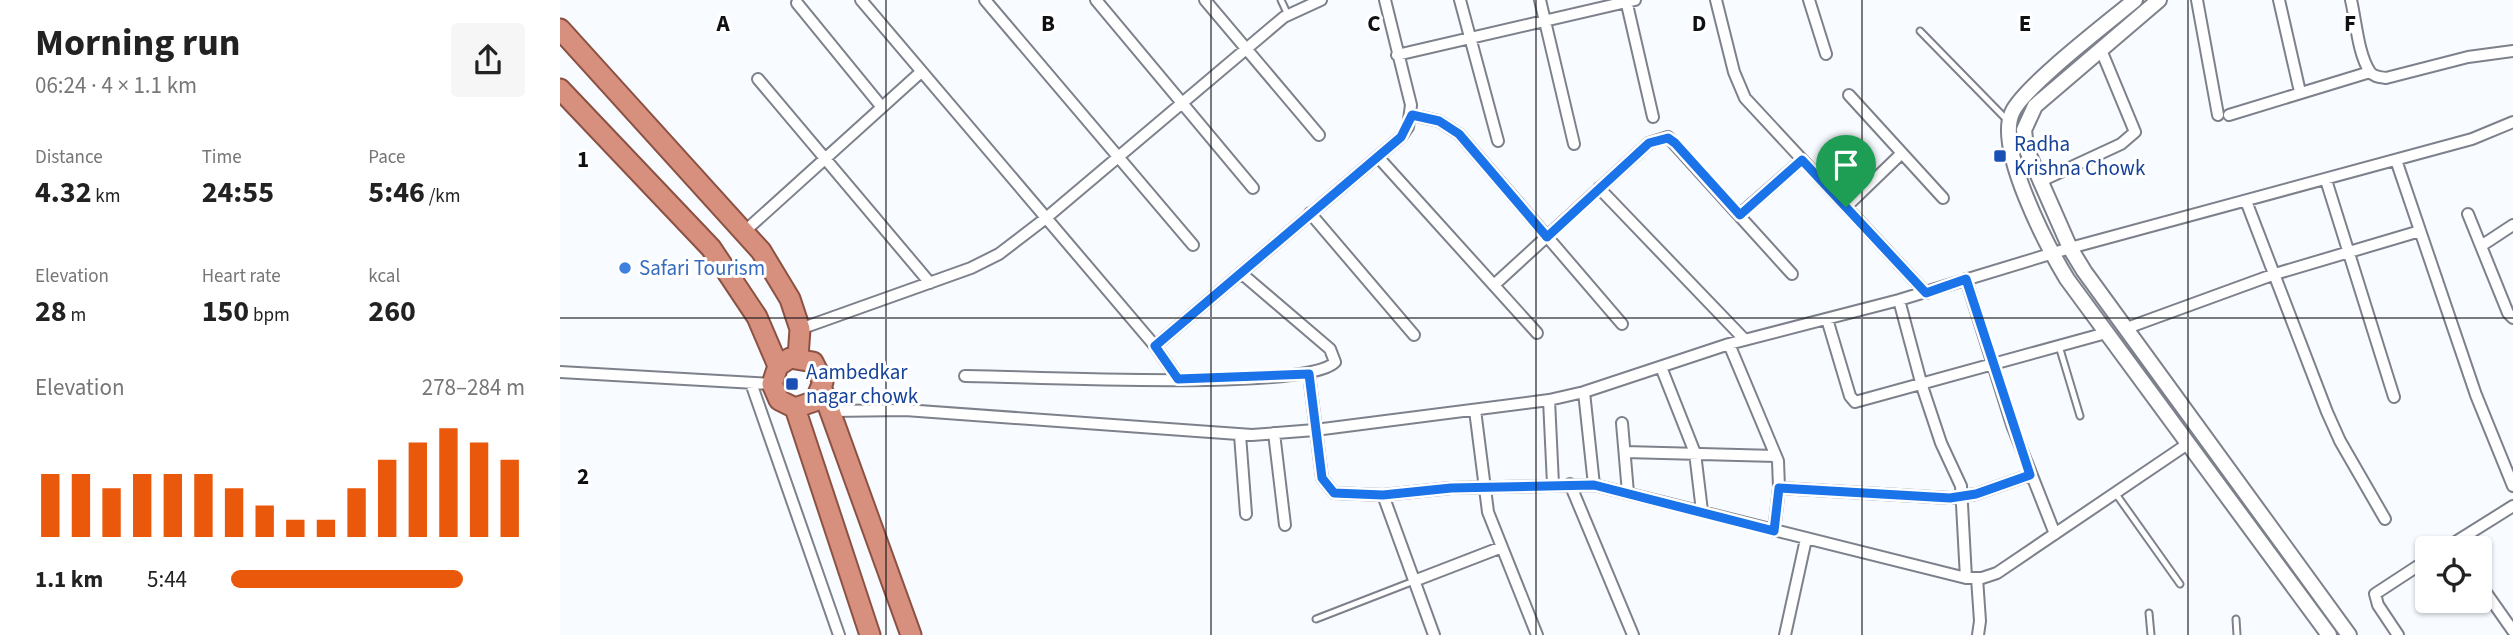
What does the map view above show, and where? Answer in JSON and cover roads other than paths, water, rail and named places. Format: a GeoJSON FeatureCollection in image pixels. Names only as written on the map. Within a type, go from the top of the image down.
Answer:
{"type":"FeatureCollection","features":[{"type":"Feature","properties":{"kind":"highway"},"geometry":{"type":"LineString","coordinates":[[560,29],[745,231],[777,275],[800,329],[798,357],[775,375]]}},
{"type":"Feature","properties":{"kind":"highway"},"geometry":{"type":"LineString","coordinates":[[560,89],[711,248],[757,317],[775,375],[779,400],[794,408],[870,635]]}},
{"type":"Feature","properties":{"kind":"highway"},"geometry":{"type":"LineString","coordinates":[[798,357],[818,367],[822,389],[911,635]]}},
{"type":"Feature","properties":{"kind":"highway"},"geometry":{"type":"LineString","coordinates":[[794,408],[815,401],[822,389]]}},
{"type":"Feature","properties":{"kind":"street"},"geometry":{"type":"LineString","coordinates":[[861,0],[1155,346],[1178,379]]}},
{"type":"Feature","properties":{"kind":"street"},"geometry":{"type":"LineString","coordinates":[[985,0],[1193,245]]}},
{"type":"Feature","properties":{"kind":"street"},"geometry":{"type":"LineString","coordinates":[[1096,0],[1252,188]]}},
{"type":"Feature","properties":{"kind":"street"},"geometry":{"type":"LineString","coordinates":[[1206,0],[1319,135]]}},
{"type":"Feature","properties":{"kind":"street"},"geometry":{"type":"LineString","coordinates":[[800,329],[930,283],[999,254],[1046,218],[1245,48],[1288,15],[1321,0]]}},
{"type":"Feature","properties":{"kind":"street"},"geometry":{"type":"LineString","coordinates":[[1155,346],[1401,137],[1412,115],[1385,0]]}},
{"type":"Feature","properties":{"kind":"street"},"geometry":{"type":"LineString","coordinates":[[1460,0],[1498,141]]}},
{"type":"Feature","properties":{"kind":"street"},"geometry":{"type":"LineString","coordinates":[[1540,0],[1574,144]]}},
{"type":"Feature","properties":{"kind":"street"},"geometry":{"type":"LineString","coordinates":[[1716,0],[1734,72],[1745,98],[1926,293]]}},
{"type":"Feature","properties":{"kind":"street"},"geometry":{"type":"LineString","coordinates":[[1809,0],[1826,54]]}},
{"type":"Feature","properties":{"kind":"street"},"geometry":{"type":"LineString","coordinates":[[2135,0],[2022,98],[2013,110],[2009,122],[2017,170],[2052,254],[2106,333],[2329,635]]}},
{"type":"Feature","properties":{"kind":"street"},"geometry":{"type":"LineString","coordinates":[[2160,0],[2035,106],[2028,116],[2024,130],[2026,148],[2070,248],[2349,635]]}},
{"type":"Feature","properties":{"kind":"street"},"geometry":{"type":"LineString","coordinates":[[2197,0],[2224,115],[2370,72],[2386,78],[2468,57],[2513,51]]}},
{"type":"Feature","properties":{"kind":"street"},"geometry":{"type":"LineString","coordinates":[[2279,0],[2300,92]]}},
{"type":"Feature","properties":{"kind":"street"},"geometry":{"type":"LineString","coordinates":[[2351,0],[2370,72]]}},
{"type":"Feature","properties":{"kind":"street"},"geometry":{"type":"LineString","coordinates":[[1397,55],[1629,1],[1653,117]]}},
{"type":"Feature","properties":{"kind":"street"},"geometry":{"type":"LineString","coordinates":[[797,4],[881,106]]}},
{"type":"Feature","properties":{"kind":"street"},"geometry":{"type":"LineString","coordinates":[[2039,181],[2121,144],[2134,132],[2101,50]]}},
{"type":"Feature","properties":{"kind":"street"},"geometry":{"type":"LineString","coordinates":[[745,231],[921,72]]}},
{"type":"Feature","properties":{"kind":"street"},"geometry":{"type":"LineString","coordinates":[[758,79],[930,283]]}},
{"type":"Feature","properties":{"kind":"street"},"geometry":{"type":"LineString","coordinates":[[1849,95],[1943,198]]}},
{"type":"Feature","properties":{"kind":"street"},"geometry":{"type":"LineString","coordinates":[[1412,115],[1439,121],[1459,134],[1622,324]]}},
{"type":"Feature","properties":{"kind":"street"},"geometry":{"type":"LineString","coordinates":[[831,411],[905,410],[1240,435],[1315,430],[1549,400],[1584,392],[1729,344],[1926,293],[2070,248],[2481,136],[2513,122]]}},
{"type":"Feature","properties":{"kind":"street"},"geometry":{"type":"LineString","coordinates":[[1494,285],[1649,143],[1668,138],[1792,274]]}},
{"type":"Feature","properties":{"kind":"street"},"geometry":{"type":"LineString","coordinates":[[1846,207],[1902,153]]}},
{"type":"Feature","properties":{"kind":"street"},"geometry":{"type":"LineString","coordinates":[[1378,157],[1537,333]]}},
{"type":"Feature","properties":{"kind":"street"},"geometry":{"type":"LineString","coordinates":[[1740,215],[1802,160]]}},
{"type":"Feature","properties":{"kind":"street"},"geometry":{"type":"LineString","coordinates":[[2396,160],[2476,395],[2513,486]]}},
{"type":"Feature","properties":{"kind":"street"},"geometry":{"type":"LineString","coordinates":[[2326,180],[2394,397]]}},
{"type":"Feature","properties":{"kind":"street"},"geometry":{"type":"LineString","coordinates":[[1599,188],[1745,340]]}},
{"type":"Feature","properties":{"kind":"street"},"geometry":{"type":"LineString","coordinates":[[2246,201],[2340,442],[2385,519]]}},
{"type":"Feature","properties":{"kind":"street"},"geometry":{"type":"LineString","coordinates":[[1310,214],[1414,335]]}},
{"type":"Feature","properties":{"kind":"street"},"geometry":{"type":"LineString","coordinates":[[2468,214],[2508,313],[2513,317]]}},
{"type":"Feature","properties":{"kind":"street"},"geometry":{"type":"LineString","coordinates":[[2481,246],[2513,225]]}},
{"type":"Feature","properties":{"kind":"street"},"geometry":{"type":"LineString","coordinates":[[2127,328],[2275,274],[2420,230]]}},
{"type":"Feature","properties":{"kind":"street"},"geometry":{"type":"LineString","coordinates":[[965,376],[1178,379],[1309,374],[1332,366],[1335,362],[1334,354],[1241,273]]}},
{"type":"Feature","properties":{"kind":"street"},"geometry":{"type":"LineString","coordinates":[[1966,279],[2030,475],[2056,534]]}},
{"type":"Feature","properties":{"kind":"street"},"geometry":{"type":"LineString","coordinates":[[1899,300],[1922,386],[1941,443],[1955,469],[1962,497],[1978,635]]}},
{"type":"Feature","properties":{"kind":"street"},"geometry":{"type":"LineString","coordinates":[[1826,319],[1850,396],[1855,402],[1922,386],[2106,333]]}},
{"type":"Feature","properties":{"kind":"street"},"geometry":{"type":"LineString","coordinates":[[1729,344],[1776,456],[1779,488],[1774,531]]}},
{"type":"Feature","properties":{"kind":"street"},"geometry":{"type":"LineString","coordinates":[[1661,367],[1695,453],[1702,511]]}},
{"type":"Feature","properties":{"kind":"street"},"geometry":{"type":"LineString","coordinates":[[560,372],[751,383],[775,375]]}},
{"type":"Feature","properties":{"kind":"street"},"geometry":{"type":"LineString","coordinates":[[1309,374],[1315,430],[1326,487],[1334,493],[1383,495],[1553,484],[1594,485],[1971,578],[1997,573],[2189,443]]}},
{"type":"Feature","properties":{"kind":"street"},"geometry":{"type":"LineString","coordinates":[[751,383],[839,635]]}},
{"type":"Feature","properties":{"kind":"street"},"geometry":{"type":"LineString","coordinates":[[1584,392],[1594,485]]}},
{"type":"Feature","properties":{"kind":"street"},"geometry":{"type":"LineString","coordinates":[[1549,400],[1553,484]]}},
{"type":"Feature","properties":{"kind":"street"},"geometry":{"type":"LineString","coordinates":[[1475,410],[1488,512],[1537,635]]}},
{"type":"Feature","properties":{"kind":"street"},"geometry":{"type":"LineString","coordinates":[[1622,424],[1628,493]]}},
{"type":"Feature","properties":{"kind":"street"},"geometry":{"type":"LineString","coordinates":[[1274,433],[1285,525]]}},
{"type":"Feature","properties":{"kind":"street"},"geometry":{"type":"LineString","coordinates":[[1240,435],[1247,514]]}},
{"type":"Feature","properties":{"kind":"street"},"geometry":{"type":"LineString","coordinates":[[1625,452],[1776,456]]}},
{"type":"Feature","properties":{"kind":"street"},"geometry":{"type":"LineString","coordinates":[[1779,488],[1962,497],[2030,475]]}},
{"type":"Feature","properties":{"kind":"street"},"geometry":{"type":"LineString","coordinates":[[1570,484],[1633,635]]}},
{"type":"Feature","properties":{"kind":"street"},"geometry":{"type":"LineString","coordinates":[[1383,495],[1434,635]]}},
{"type":"Feature","properties":{"kind":"street"},"geometry":{"type":"LineString","coordinates":[[2468,536],[2513,506]]}},
{"type":"Feature","properties":{"kind":"street"},"geometry":{"type":"LineString","coordinates":[[1785,635],[1806,539]]}},
{"type":"Feature","properties":{"kind":"street"},"geometry":{"type":"LineString","coordinates":[[1415,582],[1502,547]]}},
{"type":"Feature","properties":{"kind":"street"},"geometry":{"type":"LineString","coordinates":[[2398,635],[2375,600],[2375,594],[2415,568]]}},
{"type":"Feature","properties":{"kind":"street"},"geometry":{"type":"LineString","coordinates":[[2492,601],[2513,631]]}},
{"type":"Feature","properties":{"kind":"lane"},"geometry":{"type":"LineString","coordinates":[[1281,0],[1288,15]]}},
{"type":"Feature","properties":{"kind":"lane"},"geometry":{"type":"LineString","coordinates":[[1920,32],[2009,122]]}},
{"type":"Feature","properties":{"kind":"lane"},"geometry":{"type":"LineString","coordinates":[[2059,346],[2080,416]]}},
{"type":"Feature","properties":{"kind":"lane"},"geometry":{"type":"LineString","coordinates":[[2116,494],[2180,584]]}},
{"type":"Feature","properties":{"kind":"lane"},"geometry":{"type":"LineString","coordinates":[[1316,620],[1415,582]]}},
{"type":"Feature","properties":{"kind":"lane"},"geometry":{"type":"LineString","coordinates":[[2149,613],[2151,635]]}},
{"type":"Feature","properties":{"kind":"lane"},"geometry":{"type":"LineString","coordinates":[[2236,619],[2237,635]]}},
{"type":"Feature","properties":{"kind":"place","name":"Radha Krishna Chowk"},"geometry":{"type":"Point","coordinates":[2000,156]}},
{"type":"Feature","properties":{"kind":"place","name":"Safari Tourism"},"geometry":{"type":"Point","coordinates":[625,268]}},
{"type":"Feature","properties":{"kind":"place","name":"Aambedkar nagar chowk"},"geometry":{"type":"Point","coordinates":[792,384]}}]}
